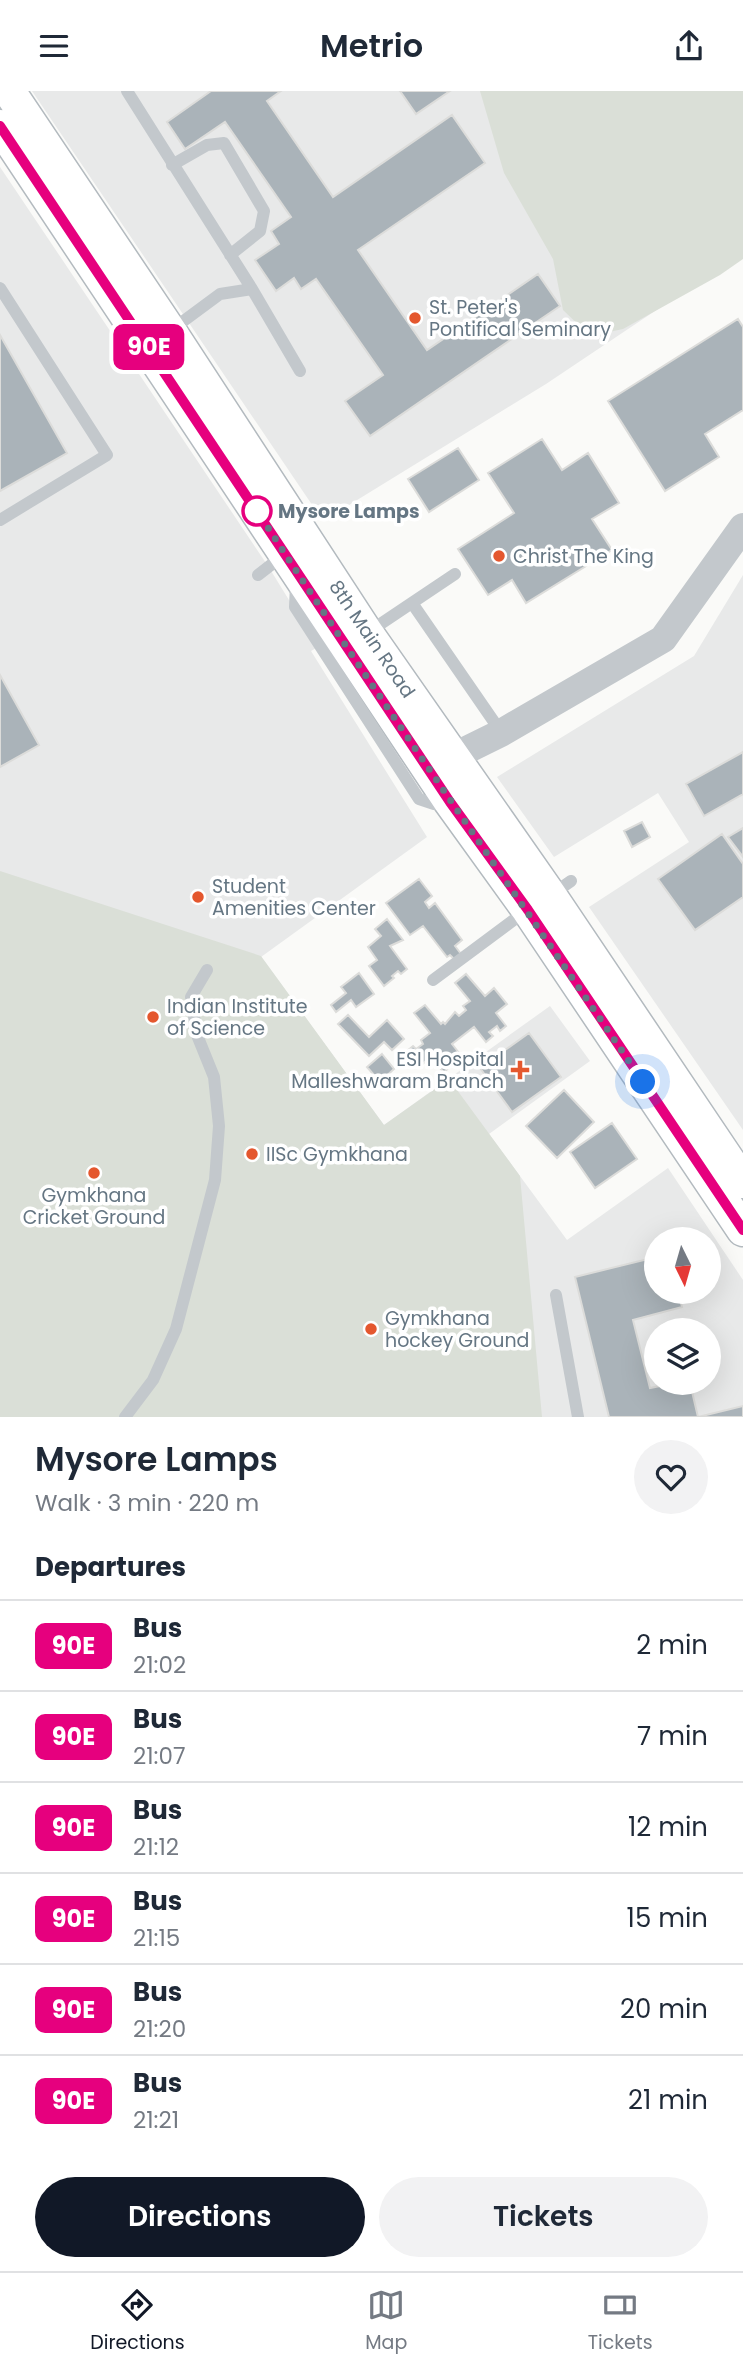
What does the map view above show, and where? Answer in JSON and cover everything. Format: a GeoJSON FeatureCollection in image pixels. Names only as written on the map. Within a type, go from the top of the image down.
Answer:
{"type":"FeatureCollection","features":[{"type":"Feature","properties":{"kind":"main road","name":"8th Main Road"},"geometry":{"type":"LineString","coordinates":[[9,91],[367,633],[440,763],[450,802],[550,895],[743,1230]]}},
{"type":"Feature","properties":{"kind":"main road","name":"8th Main Road"},"geometry":{"type":"LineString","coordinates":[[0,126],[290,562],[440,763],[550,895],[743,1182]]}},
{"type":"Feature","properties":{"kind":"street"},"geometry":{"type":"LineString","coordinates":[[440,763],[501,733],[663,639],[743,527]]}},
{"type":"Feature","properties":{"kind":"lane"},"geometry":{"type":"LineString","coordinates":[[127,91],[252,289],[300,371]]}},
{"type":"Feature","properties":{"kind":"lane"},"geometry":{"type":"LineString","coordinates":[[172,165],[207,145],[224,143],[264,211],[260,231],[230,255]]}},
{"type":"Feature","properties":{"kind":"lane"},"geometry":{"type":"LineString","coordinates":[[0,288],[107,455],[0,520]]}},
{"type":"Feature","properties":{"kind":"lane"},"geometry":{"type":"LineString","coordinates":[[170,331],[219,294],[252,289]]}},
{"type":"Feature","properties":{"kind":"lane"},"geometry":{"type":"LineString","coordinates":[[258,575],[290,562],[295,607],[419,799],[434,804],[450,802]]}},
{"type":"Feature","properties":{"kind":"lane"},"geometry":{"type":"LineString","coordinates":[[367,633],[455,574]]}},
{"type":"Feature","properties":{"kind":"lane"},"geometry":{"type":"LineString","coordinates":[[412,603],[501,733]]}},
{"type":"Feature","properties":{"kind":"lane"},"geometry":{"type":"LineString","coordinates":[[433,979],[550,895]]}},
{"type":"Feature","properties":{"kind":"lane"},"geometry":{"type":"LineString","coordinates":[[125,1417],[153,1380],[176,1329],[215,1180],[219,1126],[214,1077],[197,1035],[191,997],[207,970]]}},
{"type":"Feature","properties":{"kind":"lane"},"geometry":{"type":"LineString","coordinates":[[556,1295],[579,1417]]}},
{"type":"Feature","properties":{"kind":"shaded area","name":"St. Peter's Pontifical Seminary"},"geometry":{"type":"Polygon","coordinates":[[[32,91],[743,91],[743,252],[546,384],[323,521],[32,91]]]}},
{"type":"Feature","properties":{"kind":"shaded area"},"geometry":{"type":"Polygon","coordinates":[[[480,91],[743,91],[743,259],[720,275],[623,329],[590,336],[563,310],[553,259],[504,173],[480,91]]]}},
{"type":"Feature","properties":{"kind":"shaded area","name":"Indian Institute of Science"},"geometry":{"type":"Polygon","coordinates":[[[0,167],[268,566],[318,647],[311,651],[427,837],[261,957],[384,1125],[550,1006],[590,1061],[489,1134],[567,1240],[668,1168],[708,1227],[644,1227],[644,1304],[721,1304],[721,1247],[743,1280],[743,1417],[0,1417],[0,167]]]}},
{"type":"Feature","properties":{"kind":"shaded area"},"geometry":{"type":"Polygon","coordinates":[[[743,575],[743,1130],[589,907],[689,842],[658,793],[554,857],[497,777],[694,656],[743,575]]]}},
{"type":"Feature","properties":{"kind":"shaded area","name":"IISc Gymkhana"},"geometry":{"type":"Polygon","coordinates":[[[0,871],[261,956],[384,1125],[449,1079],[520,1176],[542,1417],[0,1417],[0,871]]]}},
{"type":"Feature","properties":{"kind":"building"},"geometry":{"type":"Polygon","coordinates":[[[211,91],[281,91],[267,101],[333,197],[452,115],[485,163],[358,250],[427,350],[538,274],[560,306],[370,436],[345,401],[383,375],[316,279],[301,289],[294,278],[276,291],[255,260],[279,244],[271,231],[291,217],[225,122],[185,149],[167,122],[211,91]]]}},
{"type":"Feature","properties":{"kind":"building"},"geometry":{"type":"Polygon","coordinates":[[[400,91],[450,91],[416,114],[400,91]]]}},
{"type":"Feature","properties":{"kind":"building"},"geometry":{"type":"Polygon","coordinates":[[[738,319],[743,327],[743,410],[705,434],[719,457],[665,491],[608,401],[738,319]]]}},
{"type":"Feature","properties":{"kind":"building"},"geometry":{"type":"Polygon","coordinates":[[[0,335],[67,453],[0,491],[0,335]]]}},
{"type":"Feature","properties":{"kind":"building"},"geometry":{"type":"Polygon","coordinates":[[[542,439],[562,470],[588,453],[619,503],[592,519],[612,550],[526,603],[512,580],[488,595],[458,549],[514,513],[488,473],[542,439]]]}},
{"type":"Feature","properties":{"kind":"building"},"geometry":{"type":"Polygon","coordinates":[[[458,448],[479,480],[429,512],[408,479],[458,448]]]}},
{"type":"Feature","properties":{"kind":"building"},"geometry":{"type":"Polygon","coordinates":[[[0,675],[39,745],[0,767],[0,675]]]}},
{"type":"Feature","properties":{"kind":"building"},"geometry":{"type":"Polygon","coordinates":[[[743,752],[743,794],[704,816],[686,784],[743,752]]]}},
{"type":"Feature","properties":{"kind":"building"},"geometry":{"type":"Polygon","coordinates":[[[642,822],[650,837],[632,847],[624,831],[642,822]]]}},
{"type":"Feature","properties":{"kind":"building"},"geometry":{"type":"Polygon","coordinates":[[[743,828],[743,857],[728,837],[743,828]]]}},
{"type":"Feature","properties":{"kind":"building"},"geometry":{"type":"Polygon","coordinates":[[[722,834],[743,864],[743,897],[695,930],[658,879],[722,834]]]}},
{"type":"Feature","properties":{"kind":"building"},"geometry":{"type":"Polygon","coordinates":[[[419,879],[432,896],[425,902],[429,908],[435,903],[462,940],[455,946],[461,954],[454,959],[450,955],[447,957],[423,926],[410,935],[386,903],[419,879]]]}},
{"type":"Feature","properties":{"kind":"building"},"geometry":{"type":"Polygon","coordinates":[[[387,919],[403,940],[390,946],[407,969],[401,974],[398,971],[384,986],[369,966],[377,960],[368,947],[381,936],[375,929],[387,919]]]}},
{"type":"Feature","properties":{"kind":"building"},"geometry":{"type":"Polygon","coordinates":[[[359,973],[374,994],[356,1007],[351,1000],[336,1012],[331,1005],[346,993],[341,987],[359,973]]]}},
{"type":"Feature","properties":{"kind":"building"},"geometry":{"type":"Polygon","coordinates":[[[466,974],[485,996],[494,988],[507,1004],[496,1013],[506,1026],[500,1031],[497,1026],[489,1032],[493,1036],[486,1042],[474,1027],[452,1044],[463,1058],[457,1063],[455,1060],[444,1073],[431,1057],[420,1066],[407,1051],[413,1046],[416,1049],[423,1044],[421,1040],[430,1033],[414,1013],[425,1005],[441,1024],[445,1024],[455,1012],[459,1016],[466,1010],[463,1006],[470,1001],[455,983],[466,974]]]}},
{"type":"Feature","properties":{"kind":"building"},"geometry":{"type":"Polygon","coordinates":[[[348,1015],[369,1037],[387,1020],[404,1039],[392,1050],[384,1042],[369,1056],[338,1024],[348,1015]]]}},
{"type":"Feature","properties":{"kind":"building"},"geometry":{"type":"Polygon","coordinates":[[[529,1033],[561,1077],[512,1112],[480,1068],[529,1033]]]}},
{"type":"Feature","properties":{"kind":"building"},"geometry":{"type":"Polygon","coordinates":[[[382,1054],[394,1069],[380,1082],[367,1067],[382,1054]]]}},
{"type":"Feature","properties":{"kind":"building"},"geometry":{"type":"Polygon","coordinates":[[[564,1090],[594,1122],[557,1158],[526,1126],[564,1090]]]}},
{"type":"Feature","properties":{"kind":"building"},"geometry":{"type":"Polygon","coordinates":[[[612,1123],[637,1159],[595,1188],[570,1152],[612,1123]]]}},
{"type":"Feature","properties":{"kind":"building"},"geometry":{"type":"Polygon","coordinates":[[[644,1260],[644,1304],[681,1304],[682,1307],[633,1320],[644,1364],[644,1395],[693,1395],[698,1417],[609,1417],[575,1277],[644,1260]]]}},
{"type":"Feature","properties":{"kind":"building"},"geometry":{"type":"Polygon","coordinates":[[[743,1406],[743,1417],[698,1417],[743,1406]]]}},
{"type":"Feature","properties":{"kind":"bus line","name":"90E"},"geometry":{"type":"LineString","coordinates":[[0,126],[450,802],[528,910],[743,1230]]}},
{"type":"Feature","properties":{"kind":"place","name":"St. Peter's Pontifical Seminary"},"geometry":{"type":"Point","coordinates":[415,318]}},
{"type":"Feature","properties":{"kind":"place","name":"Mysore Lamps"},"geometry":{"type":"Point","coordinates":[257,511]}},
{"type":"Feature","properties":{"kind":"place","name":"Christ The King"},"geometry":{"type":"Point","coordinates":[499,556]}},
{"type":"Feature","properties":{"kind":"place","name":"Student Amenities Center"},"geometry":{"type":"Point","coordinates":[198,897]}},
{"type":"Feature","properties":{"kind":"place","name":"Indian Institute of Science"},"geometry":{"type":"Point","coordinates":[153,1017]}},
{"type":"Feature","properties":{"kind":"place","name":"ESI Hospital Malleshwaram Branch"},"geometry":{"type":"Point","coordinates":[520,1070]}},
{"type":"Feature","properties":{"kind":"place","name":"IISc Gymkhana"},"geometry":{"type":"Point","coordinates":[252,1154]}},
{"type":"Feature","properties":{"kind":"place","name":"Gymkhana Cricket Ground"},"geometry":{"type":"Point","coordinates":[94,1173]}},
{"type":"Feature","properties":{"kind":"place","name":"Gymkhana hockey Ground"},"geometry":{"type":"Point","coordinates":[371,1329]}},
{"type":"Feature","properties":{"kind":"route"},"geometry":{"type":"LineString","coordinates":[[257,511],[256,509],[450,802],[528,910],[643,1082]]}}]}
